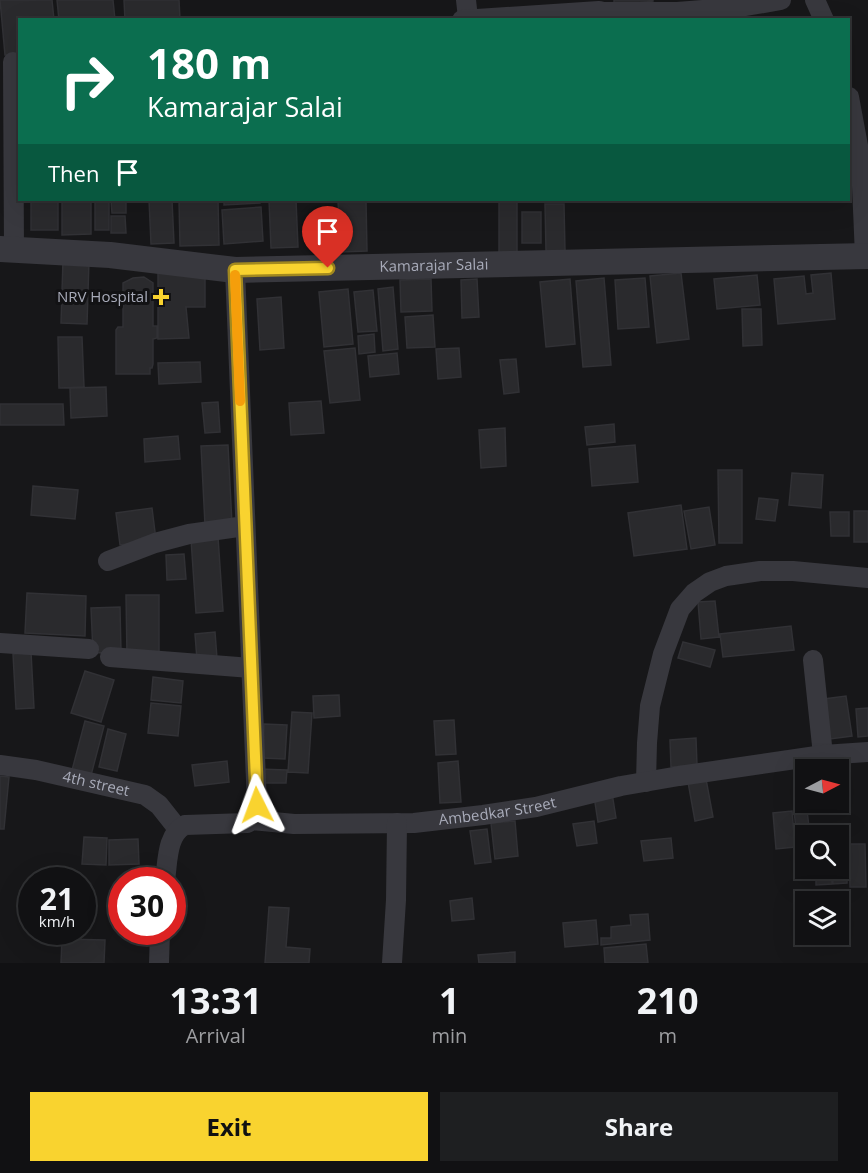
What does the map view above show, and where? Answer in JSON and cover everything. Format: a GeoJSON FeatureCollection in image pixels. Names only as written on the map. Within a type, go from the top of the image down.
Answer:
{"type":"FeatureCollection","features":[{"type":"Feature","properties":{"kind":"street"},"geometry":{"type":"LineString","coordinates":[[465,13],[599,11],[602,6],[677,12],[740,7],[781,0]]}},
{"type":"Feature","properties":{"kind":"street"},"geometry":{"type":"LineString","coordinates":[[815,0],[823,18]]}},
{"type":"Feature","properties":{"kind":"street"},"geometry":{"type":"LineString","coordinates":[[7,249],[11,62]]}},
{"type":"Feature","properties":{"kind":"street"},"geometry":{"type":"LineString","coordinates":[[850,102],[861,162],[867,256]]}},
{"type":"Feature","properties":{"kind":"street","name":"Kamarajar Salai"},"geometry":{"type":"LineString","coordinates":[[7,249],[110,255],[235,270],[867,256]]}},
{"type":"Feature","properties":{"kind":"street"},"geometry":{"type":"LineString","coordinates":[[235,270],[257,805],[253,820]]}},
{"type":"Feature","properties":{"kind":"street"},"geometry":{"type":"LineString","coordinates":[[108,561],[155,543],[189,534],[245,526]]}},
{"type":"Feature","properties":{"kind":"street"},"geometry":{"type":"LineString","coordinates":[[646,782],[650,706],[663,654],[680,609],[694,593],[710,582],[726,576],[760,571],[793,571],[868,578]]}},
{"type":"Feature","properties":{"kind":"street"},"geometry":{"type":"LineString","coordinates":[[0,643],[89,649]]}},
{"type":"Feature","properties":{"kind":"street"},"geometry":{"type":"LineString","coordinates":[[110,657],[251,668]]}},
{"type":"Feature","properties":{"kind":"street"},"geometry":{"type":"LineString","coordinates":[[813,660],[823,754]]}},
{"type":"Feature","properties":{"kind":"street","name":"Ambedkar Street"},"geometry":{"type":"LineString","coordinates":[[178,829],[185,825],[238,824],[253,820],[294,824],[414,823],[536,807],[621,786],[823,754],[868,752]]}},
{"type":"Feature","properties":{"kind":"street","name":"4th street"},"geometry":{"type":"LineString","coordinates":[[0,765],[36,770],[145,795],[159,805],[178,829]]}},
{"type":"Feature","properties":{"kind":"street"},"geometry":{"type":"LineString","coordinates":[[392,963],[397,823]]}},
{"type":"Feature","properties":{"kind":"street"},"geometry":{"type":"LineString","coordinates":[[167,867],[172,837],[178,829]]}},
{"type":"Feature","properties":{"kind":"street"},"geometry":{"type":"LineString","coordinates":[[159,963],[160,945]]}},
{"type":"Feature","properties":{"kind":"building"},"geometry":{"type":"Polygon","coordinates":[[[0,0],[52,0],[54,18],[18,18],[18,54],[5,55],[0,0]]]}},
{"type":"Feature","properties":{"kind":"building"},"geometry":{"type":"Polygon","coordinates":[[[57,0],[113,0],[115,18],[59,18],[57,0]]]}},
{"type":"Feature","properties":{"kind":"building"},"geometry":{"type":"Polygon","coordinates":[[[124,0],[179,0],[180,18],[125,18],[124,0]]]}},
{"type":"Feature","properties":{"kind":"building"},"geometry":{"type":"Polygon","coordinates":[[[614,0],[653,0],[653,1],[614,6],[614,0]]]}},
{"type":"Feature","properties":{"kind":"building"},"geometry":{"type":"Polygon","coordinates":[[[31,201],[58,201],[58,230],[31,230],[31,201]]]}},
{"type":"Feature","properties":{"kind":"building"},"geometry":{"type":"Polygon","coordinates":[[[62,201],[91,201],[91,234],[62,235],[62,201]]]}},
{"type":"Feature","properties":{"kind":"building"},"geometry":{"type":"Polygon","coordinates":[[[95,201],[109,201],[109,230],[95,230],[95,201]]]}},
{"type":"Feature","properties":{"kind":"building"},"geometry":{"type":"Polygon","coordinates":[[[111,201],[126,201],[126,213],[112,213],[111,201]]]}},
{"type":"Feature","properties":{"kind":"building"},"geometry":{"type":"Polygon","coordinates":[[[149,201],[172,201],[174,243],[151,244],[149,201]]]}},
{"type":"Feature","properties":{"kind":"building"},"geometry":{"type":"Polygon","coordinates":[[[179,201],[218,201],[219,245],[180,246],[179,201]]]}},
{"type":"Feature","properties":{"kind":"building"},"geometry":{"type":"Polygon","coordinates":[[[224,201],[260,201],[260,203],[224,205],[224,201]]]}},
{"type":"Feature","properties":{"kind":"building"},"geometry":{"type":"Polygon","coordinates":[[[269,201],[296,201],[298,247],[271,248],[269,201]]]}},
{"type":"Feature","properties":{"kind":"building"},"geometry":{"type":"Polygon","coordinates":[[[338,201],[366,201],[367,251],[340,252],[338,201]]]}},
{"type":"Feature","properties":{"kind":"building"},"geometry":{"type":"Polygon","coordinates":[[[517,201],[517,253],[499,253],[499,202],[517,201]]]}},
{"type":"Feature","properties":{"kind":"building"},"geometry":{"type":"Polygon","coordinates":[[[545,204],[564,204],[565,251],[546,251],[545,204]]]}},
{"type":"Feature","properties":{"kind":"building"},"geometry":{"type":"Polygon","coordinates":[[[261,207],[263,241],[224,244],[222,210],[261,207]]]}},
{"type":"Feature","properties":{"kind":"building"},"geometry":{"type":"Polygon","coordinates":[[[522,212],[541,212],[541,243],[522,243],[522,212]]]}},
{"type":"Feature","properties":{"kind":"building"},"geometry":{"type":"Polygon","coordinates":[[[111,216],[125,216],[126,233],[111,233],[111,216]]]}},
{"type":"Feature","properties":{"kind":"building"},"geometry":{"type":"Polygon","coordinates":[[[63,260],[89,261],[87,324],[61,323],[63,260]]]}},
{"type":"Feature","properties":{"kind":"building"},"geometry":{"type":"Polygon","coordinates":[[[158,269],[205,272],[205,307],[186,307],[189,338],[158,339],[158,269]]]}},
{"type":"Feature","properties":{"kind":"building"},"geometry":{"type":"Polygon","coordinates":[[[681,273],[689,339],[657,343],[650,276],[681,273]]]}},
{"type":"Feature","properties":{"kind":"building"},"geometry":{"type":"Polygon","coordinates":[[[831,273],[835,319],[778,324],[774,279],[804,276],[806,294],[813,293],[811,275],[831,273]]]}},
{"type":"Feature","properties":{"kind":"building"},"geometry":{"type":"Polygon","coordinates":[[[757,275],[760,305],[717,309],[714,279],[757,275]]]}},
{"type":"Feature","properties":{"kind":"building"},"geometry":{"type":"Polygon","coordinates":[[[144,277],[153,283],[153,326],[157,326],[157,338],[153,339],[152,368],[150,368],[150,374],[116,374],[116,330],[118,327],[123,327],[123,283],[133,278],[144,277]]]}},
{"type":"Feature","properties":{"kind":"building"},"geometry":{"type":"Polygon","coordinates":[[[604,278],[611,365],[583,367],[576,281],[604,278]]]}},
{"type":"Feature","properties":{"kind":"building"},"geometry":{"type":"Polygon","coordinates":[[[645,278],[649,327],[618,329],[615,280],[645,278]]]}},
{"type":"Feature","properties":{"kind":"building"},"geometry":{"type":"Polygon","coordinates":[[[431,279],[432,311],[401,312],[400,280],[431,279]]]}},
{"type":"Feature","properties":{"kind":"building"},"geometry":{"type":"Polygon","coordinates":[[[477,279],[479,317],[462,318],[461,280],[477,279]]]}},
{"type":"Feature","properties":{"kind":"building"},"geometry":{"type":"Polygon","coordinates":[[[570,279],[575,344],[546,347],[540,282],[570,279]]]}},
{"type":"Feature","properties":{"kind":"building"},"geometry":{"type":"Polygon","coordinates":[[[393,287],[398,349],[383,351],[378,289],[393,287]]]}},
{"type":"Feature","properties":{"kind":"building"},"geometry":{"type":"Polygon","coordinates":[[[348,289],[353,344],[324,347],[319,292],[348,289]]]}},
{"type":"Feature","properties":{"kind":"building"},"geometry":{"type":"Polygon","coordinates":[[[373,290],[377,331],[358,332],[354,292],[373,290]]]}},
{"type":"Feature","properties":{"kind":"building"},"geometry":{"type":"Polygon","coordinates":[[[281,297],[284,348],[260,350],[257,299],[281,297]]]}},
{"type":"Feature","properties":{"kind":"building"},"geometry":{"type":"Polygon","coordinates":[[[742,309],[761,309],[762,345],[743,346],[742,309]]]}},
{"type":"Feature","properties":{"kind":"building"},"geometry":{"type":"Polygon","coordinates":[[[433,315],[435,347],[407,348],[405,317],[433,315]]]}},
{"type":"Feature","properties":{"kind":"building"},"geometry":{"type":"Polygon","coordinates":[[[374,334],[375,352],[359,354],[358,336],[374,334]]]}},
{"type":"Feature","properties":{"kind":"building"},"geometry":{"type":"Polygon","coordinates":[[[58,337],[82,337],[84,387],[59,388],[58,337]]]}},
{"type":"Feature","properties":{"kind":"building"},"geometry":{"type":"Polygon","coordinates":[[[355,348],[360,400],[330,403],[324,351],[355,348]]]}},
{"type":"Feature","properties":{"kind":"building"},"geometry":{"type":"Polygon","coordinates":[[[459,348],[461,377],[438,379],[436,349],[459,348]]]}},
{"type":"Feature","properties":{"kind":"building"},"geometry":{"type":"Polygon","coordinates":[[[397,353],[399,374],[370,377],[368,356],[397,353]]]}},
{"type":"Feature","properties":{"kind":"building"},"geometry":{"type":"Polygon","coordinates":[[[516,359],[519,392],[504,394],[500,360],[516,359]]]}},
{"type":"Feature","properties":{"kind":"building"},"geometry":{"type":"Polygon","coordinates":[[[200,362],[201,382],[159,384],[158,363],[200,362]]]}},
{"type":"Feature","properties":{"kind":"building"},"geometry":{"type":"Polygon","coordinates":[[[106,387],[107,416],[71,418],[70,388],[106,387]]]}},
{"type":"Feature","properties":{"kind":"building"},"geometry":{"type":"Polygon","coordinates":[[[321,401],[324,433],[291,435],[289,403],[321,401]]]}},
{"type":"Feature","properties":{"kind":"building"},"geometry":{"type":"Polygon","coordinates":[[[218,402],[220,432],[205,433],[202,403],[218,402]]]}},
{"type":"Feature","properties":{"kind":"building"},"geometry":{"type":"Polygon","coordinates":[[[0,404],[63,404],[64,425],[0,425],[0,404]]]}},
{"type":"Feature","properties":{"kind":"building"},"geometry":{"type":"Polygon","coordinates":[[[614,424],[615,442],[587,445],[585,427],[614,424]]]}},
{"type":"Feature","properties":{"kind":"building"},"geometry":{"type":"Polygon","coordinates":[[[505,428],[506,466],[481,468],[479,430],[505,428]]]}},
{"type":"Feature","properties":{"kind":"building"},"geometry":{"type":"Polygon","coordinates":[[[178,436],[180,459],[145,462],[144,439],[178,436]]]}},
{"type":"Feature","properties":{"kind":"building"},"geometry":{"type":"Polygon","coordinates":[[[228,445],[232,524],[205,525],[201,446],[228,445]]]}},
{"type":"Feature","properties":{"kind":"building"},"geometry":{"type":"Polygon","coordinates":[[[635,445],[638,482],[592,486],[589,449],[635,445]]]}},
{"type":"Feature","properties":{"kind":"building"},"geometry":{"type":"Polygon","coordinates":[[[718,470],[742,470],[742,543],[719,543],[718,470]]]}},
{"type":"Feature","properties":{"kind":"building"},"geometry":{"type":"Polygon","coordinates":[[[792,473],[823,475],[821,508],[789,505],[792,473]]]}},
{"type":"Feature","properties":{"kind":"building"},"geometry":{"type":"Polygon","coordinates":[[[33,486],[78,490],[75,519],[31,515],[33,486]]]}},
{"type":"Feature","properties":{"kind":"building"},"geometry":{"type":"Polygon","coordinates":[[[759,498],[778,500],[775,521],[756,519],[759,498]]]}},
{"type":"Feature","properties":{"kind":"building"},"geometry":{"type":"Polygon","coordinates":[[[681,505],[687,549],[634,556],[628,513],[681,505]]]}},
{"type":"Feature","properties":{"kind":"building"},"geometry":{"type":"Polygon","coordinates":[[[709,507],[715,545],[691,549],[684,511],[709,507]]]}},
{"type":"Feature","properties":{"kind":"building"},"geometry":{"type":"Polygon","coordinates":[[[152,508],[156,540],[120,545],[116,513],[152,508]]]}},
{"type":"Feature","properties":{"kind":"building"},"geometry":{"type":"Polygon","coordinates":[[[854,511],[868,511],[868,542],[854,542],[854,511]]]}},
{"type":"Feature","properties":{"kind":"building"},"geometry":{"type":"Polygon","coordinates":[[[830,512],[849,512],[849,536],[831,536],[830,512]]]}},
{"type":"Feature","properties":{"kind":"building"},"geometry":{"type":"Polygon","coordinates":[[[218,537],[223,611],[196,613],[191,539],[218,537]]]}},
{"type":"Feature","properties":{"kind":"building"},"geometry":{"type":"Polygon","coordinates":[[[184,554],[186,579],[167,580],[166,555],[184,554]]]}},
{"type":"Feature","properties":{"kind":"building"},"geometry":{"type":"Polygon","coordinates":[[[27,593],[86,596],[85,636],[25,633],[27,593]]]}},
{"type":"Feature","properties":{"kind":"building"},"geometry":{"type":"Polygon","coordinates":[[[126,595],[159,595],[159,656],[127,656],[126,595]]]}},
{"type":"Feature","properties":{"kind":"building"},"geometry":{"type":"Polygon","coordinates":[[[715,601],[719,637],[701,639],[698,602],[715,601]]]}},
{"type":"Feature","properties":{"kind":"building"},"geometry":{"type":"Polygon","coordinates":[[[120,607],[121,652],[93,653],[91,608],[120,607]]]}},
{"type":"Feature","properties":{"kind":"building"},"geometry":{"type":"Polygon","coordinates":[[[791,626],[794,650],[723,657],[720,634],[791,626]]]}},
{"type":"Feature","properties":{"kind":"building"},"geometry":{"type":"Polygon","coordinates":[[[215,632],[217,658],[197,660],[195,634],[215,632]]]}},
{"type":"Feature","properties":{"kind":"building"},"geometry":{"type":"Polygon","coordinates":[[[683,642],[715,650],[710,667],[678,658],[683,642]]]}},
{"type":"Feature","properties":{"kind":"building"},"geometry":{"type":"Polygon","coordinates":[[[31,652],[34,708],[16,709],[13,654],[31,652]]]}},
{"type":"Feature","properties":{"kind":"building"},"geometry":{"type":"Polygon","coordinates":[[[85,671],[114,680],[101,722],[71,713],[85,671]]]}},
{"type":"Feature","properties":{"kind":"building"},"geometry":{"type":"Polygon","coordinates":[[[153,677],[183,681],[181,703],[151,700],[153,677]]]}},
{"type":"Feature","properties":{"kind":"building"},"geometry":{"type":"Polygon","coordinates":[[[339,695],[340,716],[314,718],[313,696],[339,695]]]}},
{"type":"Feature","properties":{"kind":"building"},"geometry":{"type":"Polygon","coordinates":[[[846,696],[852,736],[830,739],[824,699],[846,696]]]}},
{"type":"Feature","properties":{"kind":"building"},"geometry":{"type":"Polygon","coordinates":[[[151,703],[181,706],[178,736],[148,733],[151,703]]]}},
{"type":"Feature","properties":{"kind":"building"},"geometry":{"type":"Polygon","coordinates":[[[868,708],[868,736],[858,737],[856,709],[868,708]]]}},
{"type":"Feature","properties":{"kind":"building"},"geometry":{"type":"Polygon","coordinates":[[[292,712],[312,713],[308,773],[288,772],[292,712]]]}},
{"type":"Feature","properties":{"kind":"building"},"geometry":{"type":"Polygon","coordinates":[[[454,720],[456,754],[436,755],[434,721],[454,720]]]}},
{"type":"Feature","properties":{"kind":"building"},"geometry":{"type":"Polygon","coordinates":[[[85,721],[104,726],[90,779],[71,774],[85,721]]]}},
{"type":"Feature","properties":{"kind":"building"},"geometry":{"type":"Polygon","coordinates":[[[264,724],[287,725],[285,759],[263,758],[264,724]]]}},
{"type":"Feature","properties":{"kind":"building"},"geometry":{"type":"Polygon","coordinates":[[[108,729],[126,734],[117,771],[99,767],[108,729]]]}},
{"type":"Feature","properties":{"kind":"building"},"geometry":{"type":"Polygon","coordinates":[[[696,738],[697,765],[671,767],[670,740],[696,738]]]}},
{"type":"Feature","properties":{"kind":"building"},"geometry":{"type":"Polygon","coordinates":[[[227,761],[229,782],[195,786],[192,765],[227,761]]]}},
{"type":"Feature","properties":{"kind":"building"},"geometry":{"type":"Polygon","coordinates":[[[458,761],[461,802],[440,803],[438,763],[458,761]]]}},
{"type":"Feature","properties":{"kind":"building"},"geometry":{"type":"Polygon","coordinates":[[[258,769],[287,770],[286,783],[258,783],[258,769]]]}},
{"type":"Feature","properties":{"kind":"building"},"geometry":{"type":"Polygon","coordinates":[[[0,776],[9,777],[4,829],[0,829],[0,776]]]}},
{"type":"Feature","properties":{"kind":"building"},"geometry":{"type":"Polygon","coordinates":[[[706,779],[713,817],[695,821],[688,782],[706,779]]]}},
{"type":"Feature","properties":{"kind":"building"},"geometry":{"type":"Polygon","coordinates":[[[612,793],[616,818],[598,822],[594,796],[612,793]]]}},
{"type":"Feature","properties":{"kind":"building"},"geometry":{"type":"Polygon","coordinates":[[[792,811],[795,847],[776,849],[773,813],[792,811]]]}},
{"type":"Feature","properties":{"kind":"building"},"geometry":{"type":"Polygon","coordinates":[[[794,811],[795,813],[807,813],[809,825],[796,825],[794,811]]]}},
{"type":"Feature","properties":{"kind":"building"},"geometry":{"type":"Polygon","coordinates":[[[515,821],[518,856],[495,859],[491,823],[515,821]]]}},
{"type":"Feature","properties":{"kind":"building"},"geometry":{"type":"Polygon","coordinates":[[[594,821],[597,843],[577,846],[573,824],[594,821]]]}},
{"type":"Feature","properties":{"kind":"building"},"geometry":{"type":"Polygon","coordinates":[[[487,829],[491,862],[475,864],[470,831],[487,829]]]}},
{"type":"Feature","properties":{"kind":"building"},"geometry":{"type":"Polygon","coordinates":[[[84,837],[107,838],[106,865],[82,864],[84,837]]]}},
{"type":"Feature","properties":{"kind":"building"},"geometry":{"type":"Polygon","coordinates":[[[671,838],[673,858],[644,861],[641,841],[671,838]]]}},
{"type":"Feature","properties":{"kind":"building"},"geometry":{"type":"Polygon","coordinates":[[[138,839],[139,864],[109,865],[109,840],[138,839]]]}},
{"type":"Feature","properties":{"kind":"building"},"geometry":{"type":"Polygon","coordinates":[[[849,844],[865,844],[866,887],[850,887],[849,844]]]}},
{"type":"Feature","properties":{"kind":"building"},"geometry":{"type":"Polygon","coordinates":[[[816,879],[832,879],[832,884],[816,885],[816,879]]]}},
{"type":"Feature","properties":{"kind":"building"},"geometry":{"type":"Polygon","coordinates":[[[833,879],[847,879],[847,883],[833,884],[833,879]]]}},
{"type":"Feature","properties":{"kind":"building"},"geometry":{"type":"Polygon","coordinates":[[[472,898],[474,919],[452,921],[450,901],[472,898]]]}},
{"type":"Feature","properties":{"kind":"building"},"geometry":{"type":"Polygon","coordinates":[[[269,907],[289,908],[286,947],[310,949],[309,963],[265,963],[269,907]]]}},
{"type":"Feature","properties":{"kind":"building"},"geometry":{"type":"Polygon","coordinates":[[[648,914],[650,940],[601,945],[601,938],[611,938],[611,927],[631,925],[630,915],[648,914]]]}},
{"type":"Feature","properties":{"kind":"building"},"geometry":{"type":"Polygon","coordinates":[[[596,920],[598,944],[565,947],[563,923],[596,920]]]}},
{"type":"Feature","properties":{"kind":"building"},"geometry":{"type":"Polygon","coordinates":[[[96,940],[105,940],[104,963],[61,963],[62,945],[96,945],[96,940]]]}},
{"type":"Feature","properties":{"kind":"building"},"geometry":{"type":"Polygon","coordinates":[[[646,944],[648,963],[605,963],[604,948],[646,944]]]}},
{"type":"Feature","properties":{"kind":"building"},"geometry":{"type":"Polygon","coordinates":[[[515,952],[515,963],[479,963],[478,955],[515,952]]]}},
{"type":"Feature","properties":{"kind":"slow traffic"},"geometry":{"type":"LineString","coordinates":[[235,275],[240,401]]}},
{"type":"Feature","properties":{"kind":"place","name":"NRV Hospital"},"geometry":{"type":"Point","coordinates":[161,297]}},
{"type":"Feature","properties":{"kind":"route"},"geometry":{"type":"LineString","coordinates":[[257,805],[235,270],[328,268]]}}]}
